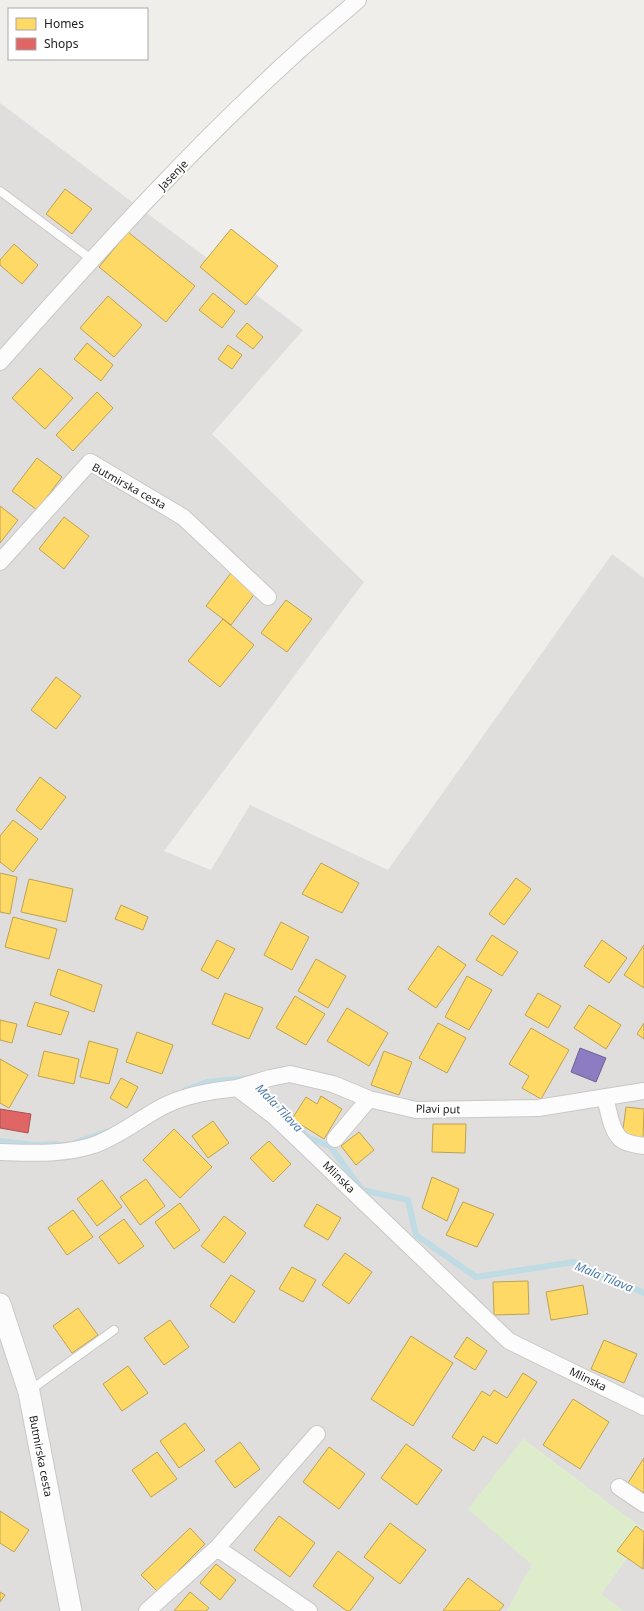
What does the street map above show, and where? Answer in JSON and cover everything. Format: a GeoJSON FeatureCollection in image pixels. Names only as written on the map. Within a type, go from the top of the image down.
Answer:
{"type":"FeatureCollection","features":[{"type":"Feature","properties":{"kind":"street","name":"Jasenje"},"geometry":{"type":"LineString","coordinates":[[0,362],[91,259],[224,122],[303,47],[358,0]]}},
{"type":"Feature","properties":{"kind":"street","name":"Butmirska cesta"},"geometry":{"type":"LineString","coordinates":[[0,562],[90,462],[183,517],[268,596]]}},
{"type":"Feature","properties":{"kind":"street","name":"Plavi put"},"geometry":{"type":"LineString","coordinates":[[243,1086],[290,1074],[333,1084],[369,1099],[416,1110],[538,1108],[644,1091]]}},
{"type":"Feature","properties":{"kind":"street"},"geometry":{"type":"LineString","coordinates":[[0,1152],[60,1152],[94,1145],[128,1129],[160,1108],[187,1096],[243,1086]]}},
{"type":"Feature","properties":{"kind":"street","name":"Mlinska"},"geometry":{"type":"LineString","coordinates":[[243,1086],[509,1341],[644,1407]]}},
{"type":"Feature","properties":{"kind":"street"},"geometry":{"type":"LineString","coordinates":[[605,1098],[615,1132],[623,1140],[644,1146]]}},
{"type":"Feature","properties":{"kind":"street"},"geometry":{"type":"LineString","coordinates":[[335,1139],[369,1099]]}},
{"type":"Feature","properties":{"kind":"street","name":"Butmirska cesta"},"geometry":{"type":"LineString","coordinates":[[0,1304],[29,1392],[71,1611]]}},
{"type":"Feature","properties":{"kind":"street"},"geometry":{"type":"LineString","coordinates":[[147,1611],[216,1548],[316,1434]]}},
{"type":"Feature","properties":{"kind":"street"},"geometry":{"type":"LineString","coordinates":[[619,1487],[644,1504]]}},
{"type":"Feature","properties":{"kind":"street"},"geometry":{"type":"LineString","coordinates":[[216,1548],[309,1611]]}},
{"type":"Feature","properties":{"kind":"lane"},"geometry":{"type":"LineString","coordinates":[[0,191],[91,259]]}},
{"type":"Feature","properties":{"kind":"lane"},"geometry":{"type":"LineString","coordinates":[[29,1392],[114,1330]]}},
{"type":"Feature","properties":{"kind":"shaded area"},"geometry":{"type":"Polygon","coordinates":[[[0,103],[303,330],[212,434],[364,582],[164,851],[211,870],[250,805],[388,870],[612,554],[644,578],[644,1530],[523,1439],[532,1565],[507,1611],[0,1611],[0,103]]]}},
{"type":"Feature","properties":{"kind":"shaded area"},"geometry":{"type":"Polygon","coordinates":[[[644,1534],[644,1611],[623,1611],[601,1594],[644,1534]]]}},
{"type":"Feature","properties":{"kind":"green space"},"geometry":{"type":"Polygon","coordinates":[[[523,1439],[644,1530],[644,1534],[601,1594],[623,1611],[507,1611],[532,1565],[468,1509],[523,1439]]]}},
{"type":"Feature","properties":{"kind":"building: Homes"},"geometry":{"type":"Polygon","coordinates":[[[65,189],[92,209],[72,234],[46,214],[65,189]]]}},
{"type":"Feature","properties":{"kind":"building: Homes"},"geometry":{"type":"Polygon","coordinates":[[[231,229],[278,266],[246,305],[200,267],[231,229]]]}},
{"type":"Feature","properties":{"kind":"building: Homes"},"geometry":{"type":"Polygon","coordinates":[[[128,232],[195,286],[166,322],[99,267],[128,232]]]}},
{"type":"Feature","properties":{"kind":"building: Homes"},"geometry":{"type":"Polygon","coordinates":[[[14,244],[38,265],[22,284],[0,265],[0,260],[14,244]]]}},
{"type":"Feature","properties":{"kind":"building: Homes"},"geometry":{"type":"Polygon","coordinates":[[[213,293],[235,311],[222,328],[199,310],[213,293]]]}},
{"type":"Feature","properties":{"kind":"building: Homes"},"geometry":{"type":"Polygon","coordinates":[[[108,296],[142,325],[114,357],[80,328],[108,296]]]}},
{"type":"Feature","properties":{"kind":"building: Homes"},"geometry":{"type":"Polygon","coordinates":[[[247,323],[263,337],[253,349],[236,336],[247,323]]]}},
{"type":"Feature","properties":{"kind":"building: Homes"},"geometry":{"type":"Polygon","coordinates":[[[87,343],[113,365],[101,381],[74,359],[87,343]]]}},
{"type":"Feature","properties":{"kind":"building: Homes"},"geometry":{"type":"Polygon","coordinates":[[[228,345],[242,355],[232,369],[218,359],[228,345]]]}},
{"type":"Feature","properties":{"kind":"building: Homes"},"geometry":{"type":"Polygon","coordinates":[[[40,368],[73,398],[45,429],[12,398],[40,368]]]}},
{"type":"Feature","properties":{"kind":"building: Homes"},"geometry":{"type":"Polygon","coordinates":[[[97,392],[113,408],[73,451],[56,435],[97,392]]]}},
{"type":"Feature","properties":{"kind":"building: Homes"},"geometry":{"type":"Polygon","coordinates":[[[37,458],[62,477],[37,510],[12,491],[37,458]]]}},
{"type":"Feature","properties":{"kind":"building: Homes"},"geometry":{"type":"Polygon","coordinates":[[[0,506],[18,520],[0,543],[0,506]]]}},
{"type":"Feature","properties":{"kind":"building: Homes"},"geometry":{"type":"Polygon","coordinates":[[[64,517],[89,536],[64,569],[39,549],[64,517]]]}},
{"type":"Feature","properties":{"kind":"building: Homes"},"geometry":{"type":"Polygon","coordinates":[[[231,573],[256,592],[231,625],[206,606],[231,573]]]}},
{"type":"Feature","properties":{"kind":"building: Homes"},"geometry":{"type":"Polygon","coordinates":[[[286,600],[312,619],[287,652],[261,633],[286,600]]]}},
{"type":"Feature","properties":{"kind":"building: Homes"},"geometry":{"type":"Polygon","coordinates":[[[223,619],[254,645],[220,687],[188,661],[223,619]]]}},
{"type":"Feature","properties":{"kind":"building: Homes"},"geometry":{"type":"Polygon","coordinates":[[[56,677],[81,696],[56,729],[31,710],[56,677]]]}},
{"type":"Feature","properties":{"kind":"building: Homes"},"geometry":{"type":"Polygon","coordinates":[[[40,777],[66,797],[41,830],[16,810],[40,777]]]}},
{"type":"Feature","properties":{"kind":"building: Homes"},"geometry":{"type":"Polygon","coordinates":[[[13,820],[38,839],[13,872],[0,862],[0,836],[13,820]]]}},
{"type":"Feature","properties":{"kind":"building: Homes"},"geometry":{"type":"Polygon","coordinates":[[[321,863],[359,883],[342,913],[302,894],[321,863]]]}},
{"type":"Feature","properties":{"kind":"building: Homes"},"geometry":{"type":"Polygon","coordinates":[[[0,873],[17,877],[10,914],[0,912],[0,873]]]}},
{"type":"Feature","properties":{"kind":"building: Homes"},"geometry":{"type":"Polygon","coordinates":[[[516,878],[531,889],[504,925],[489,914],[516,878]]]}},
{"type":"Feature","properties":{"kind":"building: Homes"},"geometry":{"type":"Polygon","coordinates":[[[29,879],[73,889],[66,922],[21,912],[29,879]]]}},
{"type":"Feature","properties":{"kind":"building: Homes"},"geometry":{"type":"Polygon","coordinates":[[[121,905],[148,917],[143,930],[115,919],[121,905]]]}},
{"type":"Feature","properties":{"kind":"building: Homes"},"geometry":{"type":"Polygon","coordinates":[[[13,917],[57,929],[49,959],[5,947],[13,917]]]}},
{"type":"Feature","properties":{"kind":"building: Homes"},"geometry":{"type":"Polygon","coordinates":[[[281,922],[309,937],[292,970],[264,955],[281,922]]]}},
{"type":"Feature","properties":{"kind":"building: Homes"},"geometry":{"type":"Polygon","coordinates":[[[492,935],[518,952],[502,976],[476,960],[492,935]]]}},
{"type":"Feature","properties":{"kind":"building: Homes"},"geometry":{"type":"Polygon","coordinates":[[[217,940],[235,949],[218,979],[201,970],[217,940]]]}},
{"type":"Feature","properties":{"kind":"building: Homes"},"geometry":{"type":"Polygon","coordinates":[[[602,940],[627,958],[609,983],[584,966],[602,940]]]}},
{"type":"Feature","properties":{"kind":"building: Homes"},"geometry":{"type":"Polygon","coordinates":[[[644,945],[644,988],[624,975],[644,945]]]}},
{"type":"Feature","properties":{"kind":"building: Homes"},"geometry":{"type":"Polygon","coordinates":[[[438,946],[466,965],[436,1008],[408,989],[438,946]]]}},
{"type":"Feature","properties":{"kind":"building: Homes"},"geometry":{"type":"Polygon","coordinates":[[[316,959],[346,976],[328,1008],[298,991],[316,959]]]}},
{"type":"Feature","properties":{"kind":"building: Homes"},"geometry":{"type":"Polygon","coordinates":[[[58,969],[102,985],[94,1012],[50,995],[58,969]]]}},
{"type":"Feature","properties":{"kind":"building: Homes"},"geometry":{"type":"Polygon","coordinates":[[[467,976],[492,990],[469,1030],[445,1017],[467,976]]]}},
{"type":"Feature","properties":{"kind":"building: Homes"},"geometry":{"type":"Polygon","coordinates":[[[225,993],[263,1008],[249,1039],[212,1024],[225,993]]]}},
{"type":"Feature","properties":{"kind":"building: Homes"},"geometry":{"type":"Polygon","coordinates":[[[538,993],[561,1006],[548,1028],[525,1015],[538,993]]]}},
{"type":"Feature","properties":{"kind":"building: Homes"},"geometry":{"type":"Polygon","coordinates":[[[295,996],[325,1014],[306,1045],[276,1028],[295,996]]]}},
{"type":"Feature","properties":{"kind":"building: Homes"},"geometry":{"type":"Polygon","coordinates":[[[35,1002],[69,1012],[61,1035],[27,1026],[35,1002]]]}},
{"type":"Feature","properties":{"kind":"building: Homes"},"geometry":{"type":"Polygon","coordinates":[[[589,1005],[621,1025],[606,1049],[574,1028],[589,1005]]]}},
{"type":"Feature","properties":{"kind":"building: Homes"},"geometry":{"type":"Polygon","coordinates":[[[347,1008],[388,1033],[369,1066],[327,1041],[347,1008]]]}},
{"type":"Feature","properties":{"kind":"building: Homes"},"geometry":{"type":"Polygon","coordinates":[[[0,1020],[17,1024],[12,1043],[0,1040],[0,1020]]]}},
{"type":"Feature","properties":{"kind":"building: Homes"},"geometry":{"type":"Polygon","coordinates":[[[438,1023],[466,1038],[447,1073],[419,1058],[438,1023]]]}},
{"type":"Feature","properties":{"kind":"building: Homes"},"geometry":{"type":"Polygon","coordinates":[[[644,1023],[644,1039],[637,1034],[644,1023]]]}},
{"type":"Feature","properties":{"kind":"building: Homes"},"geometry":{"type":"Polygon","coordinates":[[[531,1028],[569,1050],[541,1099],[522,1088],[529,1076],[509,1064],[531,1028]]]}},
{"type":"Feature","properties":{"kind":"building: Homes"},"geometry":{"type":"Polygon","coordinates":[[[137,1032],[173,1045],[162,1074],[126,1062],[137,1032]]]}},
{"type":"Feature","properties":{"kind":"building: Homes"},"geometry":{"type":"Polygon","coordinates":[[[89,1041],[118,1049],[109,1084],[80,1077],[89,1041]]]}},
{"type":"Feature","properties":{"kind":"building: Homes"},"geometry":{"type":"Polygon","coordinates":[[[44,1051],[79,1059],[74,1084],[38,1076],[44,1051]]]}},
{"type":"Feature","properties":{"kind":"building: Homes"},"geometry":{"type":"Polygon","coordinates":[[[384,1051],[412,1062],[399,1095],[371,1085],[384,1051]]]}},
{"type":"Feature","properties":{"kind":"building: Homes"},"geometry":{"type":"Polygon","coordinates":[[[0,1059],[28,1075],[9,1108],[0,1103],[0,1059]]]}},
{"type":"Feature","properties":{"kind":"building: Homes"},"geometry":{"type":"Polygon","coordinates":[[[121,1078],[138,1087],[127,1108],[110,1098],[121,1078]]]}},
{"type":"Feature","properties":{"kind":"building: Homes"},"geometry":{"type":"Polygon","coordinates":[[[321,1096],[342,1109],[324,1139],[292,1119],[306,1097],[317,1104],[321,1096]]]}},
{"type":"Feature","properties":{"kind":"building: Homes"},"geometry":{"type":"Polygon","coordinates":[[[626,1107],[644,1109],[643,1139],[622,1137],[626,1107]]]}},
{"type":"Feature","properties":{"kind":"building: Homes"},"geometry":{"type":"Polygon","coordinates":[[[213,1121],[229,1143],[208,1158],[192,1136],[213,1121]]]}},
{"type":"Feature","properties":{"kind":"building: Homes"},"geometry":{"type":"Polygon","coordinates":[[[433,1124],[466,1124],[465,1153],[432,1152],[433,1124]]]}},
{"type":"Feature","properties":{"kind":"building: Homes"},"geometry":{"type":"Polygon","coordinates":[[[174,1129],[212,1167],[180,1198],[143,1160],[174,1129]]]}},
{"type":"Feature","properties":{"kind":"building: Homes"},"geometry":{"type":"Polygon","coordinates":[[[359,1132],[374,1150],[356,1165],[341,1146],[359,1132]]]}},
{"type":"Feature","properties":{"kind":"building: Homes"},"geometry":{"type":"Polygon","coordinates":[[[269,1141],[291,1164],[273,1182],[250,1158],[269,1141]]]}},
{"type":"Feature","properties":{"kind":"building: Homes"},"geometry":{"type":"Polygon","coordinates":[[[432,1177],[459,1189],[447,1221],[422,1208],[432,1177]]]}},
{"type":"Feature","properties":{"kind":"building: Homes"},"geometry":{"type":"Polygon","coordinates":[[[146,1179],[165,1206],[140,1225],[120,1197],[146,1179]]]}},
{"type":"Feature","properties":{"kind":"building: Homes"},"geometry":{"type":"Polygon","coordinates":[[[102,1180],[122,1207],[97,1226],[77,1199],[102,1180]]]}},
{"type":"Feature","properties":{"kind":"building: Homes"},"geometry":{"type":"Polygon","coordinates":[[[463,1202],[494,1214],[477,1247],[446,1235],[463,1202]]]}},
{"type":"Feature","properties":{"kind":"building: Homes"},"geometry":{"type":"Polygon","coordinates":[[[180,1203],[200,1230],[174,1249],[155,1222],[180,1203]]]}},
{"type":"Feature","properties":{"kind":"building: Homes"},"geometry":{"type":"Polygon","coordinates":[[[317,1204],[341,1218],[328,1240],[304,1226],[317,1204]]]}},
{"type":"Feature","properties":{"kind":"building: Homes"},"geometry":{"type":"Polygon","coordinates":[[[73,1210],[93,1237],[67,1255],[48,1228],[73,1210]]]}},
{"type":"Feature","properties":{"kind":"building: Homes"},"geometry":{"type":"Polygon","coordinates":[[[224,1216],[246,1233],[224,1263],[201,1246],[224,1216]]]}},
{"type":"Feature","properties":{"kind":"building: Homes"},"geometry":{"type":"Polygon","coordinates":[[[124,1219],[144,1246],[119,1264],[99,1237],[124,1219]]]}},
{"type":"Feature","properties":{"kind":"building: Homes"},"geometry":{"type":"Polygon","coordinates":[[[345,1253],[372,1272],[349,1304],[322,1285],[345,1253]]]}},
{"type":"Feature","properties":{"kind":"building: Homes"},"geometry":{"type":"Polygon","coordinates":[[[292,1267],[316,1280],[303,1302],[279,1289],[292,1267]]]}},
{"type":"Feature","properties":{"kind":"building: Homes"},"geometry":{"type":"Polygon","coordinates":[[[231,1275],[255,1291],[234,1323],[210,1306],[231,1275]]]}},
{"type":"Feature","properties":{"kind":"building: Homes"},"geometry":{"type":"Polygon","coordinates":[[[528,1281],[529,1314],[494,1315],[493,1282],[528,1281]]]}},
{"type":"Feature","properties":{"kind":"building: Homes"},"geometry":{"type":"Polygon","coordinates":[[[583,1285],[588,1314],[551,1320],[546,1292],[583,1285]]]}},
{"type":"Feature","properties":{"kind":"building: Homes"},"geometry":{"type":"Polygon","coordinates":[[[78,1308],[98,1335],[72,1353],[53,1326],[78,1308]]]}},
{"type":"Feature","properties":{"kind":"building: Homes"},"geometry":{"type":"Polygon","coordinates":[[[170,1320],[189,1347],[164,1365],[144,1338],[170,1320]]]}},
{"type":"Feature","properties":{"kind":"building: Homes"},"geometry":{"type":"Polygon","coordinates":[[[411,1336],[453,1363],[413,1426],[371,1399],[411,1336]]]}},
{"type":"Feature","properties":{"kind":"building: Homes"},"geometry":{"type":"Polygon","coordinates":[[[467,1337],[487,1351],[475,1370],[454,1357],[467,1337]]]}},
{"type":"Feature","properties":{"kind":"building: Homes"},"geometry":{"type":"Polygon","coordinates":[[[604,1340],[637,1354],[624,1383],[591,1369],[604,1340]]]}},
{"type":"Feature","properties":{"kind":"building: Homes"},"geometry":{"type":"Polygon","coordinates":[[[128,1366],[148,1393],[122,1411],[103,1384],[128,1366]]]}},
{"type":"Feature","properties":{"kind":"building: Homes"},"geometry":{"type":"Polygon","coordinates":[[[523,1373],[537,1382],[497,1444],[483,1436],[474,1451],[452,1437],[482,1391],[490,1396],[494,1390],[507,1398],[523,1373]]]}},
{"type":"Feature","properties":{"kind":"building: Homes"},"geometry":{"type":"Polygon","coordinates":[[[573,1399],[609,1422],[580,1469],[543,1445],[573,1399]]]}},
{"type":"Feature","properties":{"kind":"building: Homes"},"geometry":{"type":"Polygon","coordinates":[[[185,1423],[205,1450],[179,1468],[160,1441],[185,1423]]]}},
{"type":"Feature","properties":{"kind":"building: Homes"},"geometry":{"type":"Polygon","coordinates":[[[240,1442],[260,1469],[235,1488],[215,1461],[240,1442]]]}},
{"type":"Feature","properties":{"kind":"building: Homes"},"geometry":{"type":"Polygon","coordinates":[[[406,1444],[442,1470],[417,1505],[381,1478],[406,1444]]]}},
{"type":"Feature","properties":{"kind":"building: Homes"},"geometry":{"type":"Polygon","coordinates":[[[329,1447],[365,1474],[339,1509],[303,1482],[329,1447]]]}},
{"type":"Feature","properties":{"kind":"building: Homes"},"geometry":{"type":"Polygon","coordinates":[[[157,1452],[177,1479],[151,1497],[132,1470],[157,1452]]]}},
{"type":"Feature","properties":{"kind":"building: Homes"},"geometry":{"type":"Polygon","coordinates":[[[644,1458],[644,1493],[628,1483],[644,1458]]]}},
{"type":"Feature","properties":{"kind":"building: Homes"},"geometry":{"type":"Polygon","coordinates":[[[0,1511],[29,1530],[14,1552],[0,1543],[0,1511]]]}},
{"type":"Feature","properties":{"kind":"building: Homes"},"geometry":{"type":"Polygon","coordinates":[[[279,1516],[315,1543],[290,1577],[254,1550],[279,1516]]]}},
{"type":"Feature","properties":{"kind":"building: Homes"},"geometry":{"type":"Polygon","coordinates":[[[390,1523],[426,1550],[400,1584],[364,1557],[390,1523]]]}},
{"type":"Feature","properties":{"kind":"building: Homes"},"geometry":{"type":"Polygon","coordinates":[[[636,1526],[644,1532],[643,1569],[617,1551],[636,1526]]]}},
{"type":"Feature","properties":{"kind":"building: Homes"},"geometry":{"type":"Polygon","coordinates":[[[190,1528],[205,1544],[178,1571],[181,1573],[160,1594],[141,1575],[190,1528]]]}},
{"type":"Feature","properties":{"kind":"building: Homes"},"geometry":{"type":"Polygon","coordinates":[[[338,1551],[374,1578],[350,1611],[347,1611],[313,1586],[338,1551]]]}},
{"type":"Feature","properties":{"kind":"building: Homes"},"geometry":{"type":"Polygon","coordinates":[[[216,1564],[236,1580],[220,1600],[200,1583],[216,1564]]]}},
{"type":"Feature","properties":{"kind":"building: Homes"},"geometry":{"type":"Polygon","coordinates":[[[468,1578],[504,1605],[499,1611],[443,1611],[468,1578]]]}},
{"type":"Feature","properties":{"kind":"building: Homes"},"geometry":{"type":"Polygon","coordinates":[[[0,1592],[5,1595],[0,1602],[0,1592]]]}},
{"type":"Feature","properties":{"kind":"building: Homes"},"geometry":{"type":"Polygon","coordinates":[[[190,1592],[209,1608],[206,1611],[174,1611],[190,1592]]]}},
{"type":"Feature","properties":{"kind":"building: Shops"},"geometry":{"type":"Polygon","coordinates":[[[0,1109],[31,1114],[28,1133],[0,1128],[0,1109]]]}},
{"type":"Feature","properties":{"kind":"building: Offices"},"geometry":{"type":"Polygon","coordinates":[[[580,1048],[606,1058],[596,1082],[571,1072],[580,1048]]]}},
{"type":"Feature","properties":{"kind":"waterway","name":"Mala Tilava"},"geometry":{"type":"LineString","coordinates":[[185,1090],[207,1082],[250,1078]]}},
{"type":"Feature","properties":{"kind":"waterway","name":"Mala Tilava"},"geometry":{"type":"LineString","coordinates":[[256,1084],[283,1115]]}},
{"type":"Feature","properties":{"kind":"waterway","name":"Mala Tilava"},"geometry":{"type":"LineString","coordinates":[[293,1124],[309,1138],[330,1146],[362,1190],[408,1200],[416,1235],[476,1277],[574,1262],[644,1293]]}},
{"type":"Feature","properties":{"kind":"waterway","name":"Mala Tilava"},"geometry":{"type":"LineString","coordinates":[[74,1143],[109,1131]]}},
{"type":"Feature","properties":{"kind":"waterway","name":"Mala Tilava"},"geometry":{"type":"LineString","coordinates":[[0,1141],[34,1145],[57,1144]]}}]}
